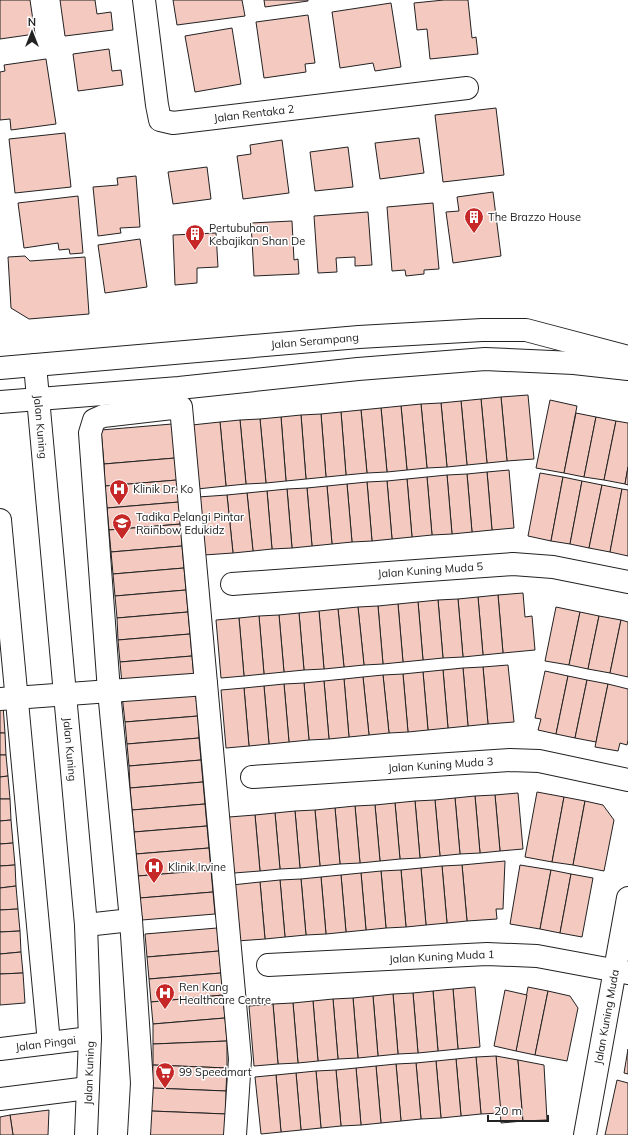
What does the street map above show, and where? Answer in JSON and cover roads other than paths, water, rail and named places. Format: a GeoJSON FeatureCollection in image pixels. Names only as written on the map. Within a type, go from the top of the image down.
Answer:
{"type":"FeatureCollection","features":[{"type":"Feature","properties":{"kind":"street","name":"Jalan Rentaka 2"},"geometry":{"type":"LineString","coordinates":[[144,0],[160,120],[173,123],[467,88]]}},
{"type":"Feature","properties":{"kind":"street","name":"Jalan Serampang"},"geometry":{"type":"LineString","coordinates":[[0,368],[359,337],[482,330],[526,330],[628,357]]}},
{"type":"Feature","properties":{"kind":"street"},"geometry":{"type":"LineString","coordinates":[[0,402],[179,388],[358,369],[485,359],[574,362],[628,369]]}},
{"type":"Feature","properties":{"kind":"street","name":"Jalan Kuning"},"geometry":{"type":"LineString","coordinates":[[36,365],[86,925],[90,1038],[86,1135]]}},
{"type":"Feature","properties":{"kind":"street"},"geometry":{"type":"LineString","coordinates":[[139,1135],[142,1083],[131,920],[109,691],[90,433],[94,420],[103,416],[181,407],[240,1059],[235,1135]]}},
{"type":"Feature","properties":{"kind":"street"},"geometry":{"type":"LineString","coordinates":[[0,520],[8,699],[49,1043]]}},
{"type":"Feature","properties":{"kind":"street","name":"Jalan Kuning Muda 5"},"geometry":{"type":"LineString","coordinates":[[232,584],[513,564],[553,567],[628,582]]}},
{"type":"Feature","properties":{"kind":"street"},"geometry":{"type":"LineString","coordinates":[[8,699],[206,684]]}},
{"type":"Feature","properties":{"kind":"street","name":"Jalan Kuning Muda 3"},"geometry":{"type":"LineString","coordinates":[[252,777],[510,760],[539,760],[628,780]]}},
{"type":"Feature","properties":{"kind":"street","name":"Jalan Kuning Muda"},"geometry":{"type":"LineString","coordinates":[[585,1135],[621,972],[628,898]]}},
{"type":"Feature","properties":{"kind":"street"},"geometry":{"type":"LineString","coordinates":[[86,925],[131,920]]}},
{"type":"Feature","properties":{"kind":"street","name":"Jalan Kuning Muda 1"},"geometry":{"type":"LineString","coordinates":[[268,966],[487,954],[537,956],[621,972]]}},
{"type":"Feature","properties":{"kind":"street","name":"Jalan Pingai"},"geometry":{"type":"LineString","coordinates":[[0,1049],[90,1038]]}},
{"type":"Feature","properties":{"kind":"street"},"geometry":{"type":"LineString","coordinates":[[0,1099],[88,1088]]}},
{"type":"Feature","properties":{"kind":"place","name":"The Brazzo House"},"geometry":{"type":"Point","coordinates":[474,234]}},
{"type":"Feature","properties":{"kind":"place","name":"Pertubuhan Kebajikan Shan De"},"geometry":{"type":"Point","coordinates":[195,251]}},
{"type":"Feature","properties":{"kind":"place","name":"Klinik Dr. Ko"},"geometry":{"type":"Point","coordinates":[119,506]}},
{"type":"Feature","properties":{"kind":"place","name":"Tadika Pelangi Pintar Rainbow Edukidz"},"geometry":{"type":"Point","coordinates":[122,540]}},
{"type":"Feature","properties":{"kind":"place","name":"Klinik Irvine"},"geometry":{"type":"Point","coordinates":[154,884]}},
{"type":"Feature","properties":{"kind":"place","name":"Ren Kang Healthcare Centre"},"geometry":{"type":"Point","coordinates":[165,1010]}},
{"type":"Feature","properties":{"kind":"place","name":"99 Speedmart"},"geometry":{"type":"Point","coordinates":[165,1089]}}]}
